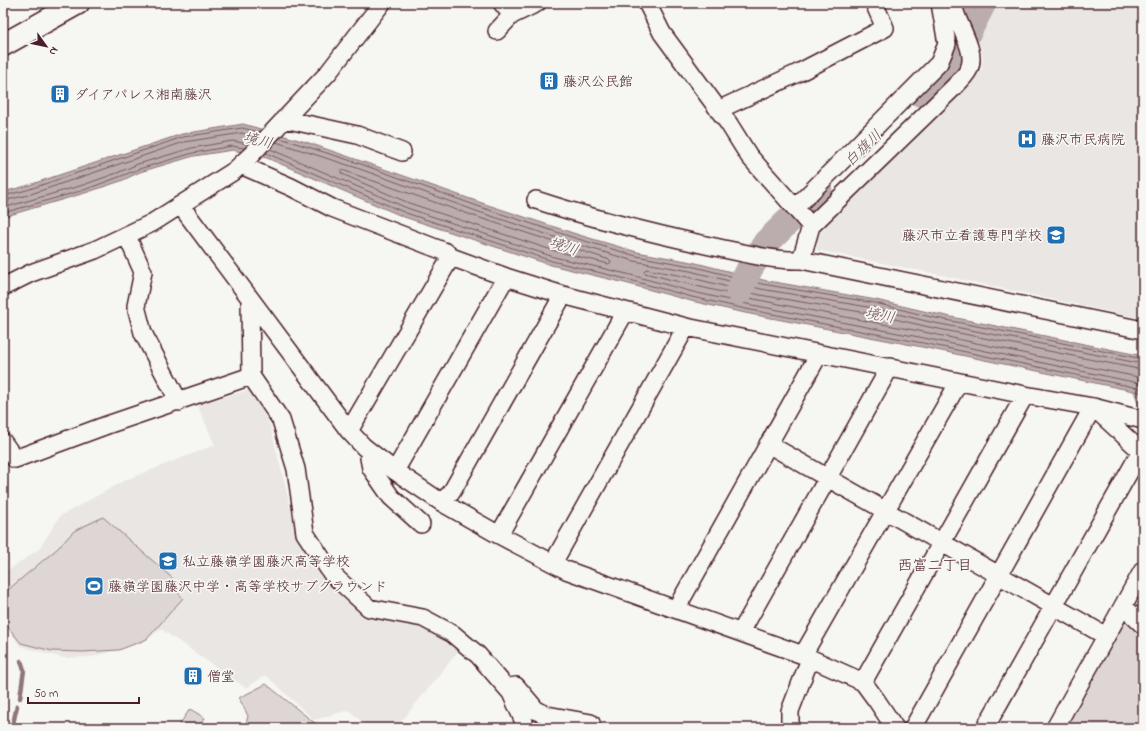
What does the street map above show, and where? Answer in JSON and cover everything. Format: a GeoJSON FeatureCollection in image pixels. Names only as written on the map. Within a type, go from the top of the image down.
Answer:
{"type":"FeatureCollection","features":[{"type":"Feature","properties":{"kind":"highway"},"geometry":{"type":"LineString","coordinates":[[3,45],[78,3]]}},
{"type":"Feature","properties":{"kind":"street"},"geometry":{"type":"LineString","coordinates":[[3,287],[31,273],[95,250],[152,223],[181,206],[246,160],[328,73],[382,3]]}},
{"type":"Feature","properties":{"kind":"street"},"geometry":{"type":"LineString","coordinates":[[497,31],[507,9],[537,3]]}},
{"type":"Feature","properties":{"kind":"street"},"geometry":{"type":"LineString","coordinates":[[647,3],[662,33],[718,110],[749,156],[812,226]]}},
{"type":"Feature","properties":{"kind":"street"},"geometry":{"type":"LineString","coordinates":[[718,110],[798,73],[885,28],[874,3]]}},
{"type":"Feature","properties":{"kind":"street"},"geometry":{"type":"LineString","coordinates":[[795,208],[939,63],[947,44],[940,3]]}},
{"type":"Feature","properties":{"kind":"street"},"geometry":{"type":"LineString","coordinates":[[801,260],[812,226],[964,76],[969,68],[972,59],[970,48],[955,11]]}},
{"type":"Feature","properties":{"kind":"street"},"geometry":{"type":"LineString","coordinates":[[281,122],[357,135],[402,152]]}},
{"type":"Feature","properties":{"kind":"street"},"geometry":{"type":"LineString","coordinates":[[246,160],[291,187],[332,208],[446,252],[451,258],[563,295],[686,327],[1025,395],[1093,407],[1143,420]]}},
{"type":"Feature","properties":{"kind":"street"},"geometry":{"type":"LineString","coordinates":[[536,200],[578,214],[619,225],[747,254],[776,259],[801,260],[1143,330]]}},
{"type":"Feature","properties":{"kind":"street"},"geometry":{"type":"LineString","coordinates":[[181,206],[349,431],[370,452],[395,471],[441,502],[499,535],[566,570],[741,632],[806,657],[863,682],[895,728]]}},
{"type":"Feature","properties":{"kind":"street"},"geometry":{"type":"LineString","coordinates":[[127,236],[143,272],[136,306],[143,333],[179,402]]}},
{"type":"Feature","properties":{"kind":"street"},"geometry":{"type":"LineString","coordinates":[[349,431],[451,258]]}},
{"type":"Feature","properties":{"kind":"street"},"geometry":{"type":"LineString","coordinates":[[395,471],[506,277]]}},
{"type":"Feature","properties":{"kind":"street"},"geometry":{"type":"LineString","coordinates":[[441,502],[451,493],[563,295]]}},
{"type":"Feature","properties":{"kind":"street"},"geometry":{"type":"LineString","coordinates":[[250,299],[251,376],[281,420],[296,469],[304,533],[332,574],[369,608],[424,618],[453,634],[478,654],[511,692],[524,722],[524,728]]}},
{"type":"Feature","properties":{"kind":"street"},"geometry":{"type":"LineString","coordinates":[[499,535],[625,312]]}},
{"type":"Feature","properties":{"kind":"street"},"geometry":{"type":"LineString","coordinates":[[553,563],[686,327]]}},
{"type":"Feature","properties":{"kind":"street"},"geometry":{"type":"LineString","coordinates":[[676,609],[819,354]]}},
{"type":"Feature","properties":{"kind":"street"},"geometry":{"type":"LineString","coordinates":[[741,632],[890,368]]}},
{"type":"Feature","properties":{"kind":"street"},"geometry":{"type":"LineString","coordinates":[[3,442],[15,459],[107,425],[179,402],[251,376]]}},
{"type":"Feature","properties":{"kind":"street"},"geometry":{"type":"LineString","coordinates":[[790,728],[790,711],[806,657],[959,382]]}},
{"type":"Feature","properties":{"kind":"street"},"geometry":{"type":"LineString","coordinates":[[863,682],[1025,395]]}},
{"type":"Feature","properties":{"kind":"street"},"geometry":{"type":"LineString","coordinates":[[986,728],[1142,452],[1093,407]]}},
{"type":"Feature","properties":{"kind":"street"},"geometry":{"type":"LineString","coordinates":[[913,728],[1093,407]]}},
{"type":"Feature","properties":{"kind":"street"},"geometry":{"type":"LineString","coordinates":[[768,444],[1106,636]]}},
{"type":"Feature","properties":{"kind":"street"},"geometry":{"type":"LineString","coordinates":[[370,452],[369,458],[371,468],[391,497],[421,524]]}},
{"type":"Feature","properties":{"kind":"street"},"geometry":{"type":"LineString","coordinates":[[1055,728],[1143,570]]}},
{"type":"Feature","properties":{"kind":"street"},"geometry":{"type":"LineString","coordinates":[[1123,606],[1143,625]]}},
{"type":"Feature","properties":{"kind":"street"},"geometry":{"type":"LineString","coordinates":[[507,688],[516,686],[537,711],[547,715],[591,723]]}},
{"type":"Feature","properties":{"kind":"shaded area","name":"藤沢市民病院"},"geometry":{"type":"Polygon","coordinates":[[[995,3],[1143,3],[1143,319],[817,250],[814,241],[838,208],[982,69],[983,57],[977,37],[995,3]]]}},
{"type":"Feature","properties":{"kind":"shaded area","name":"私立藤嶺学園藤沢高等学校"},"geometry":{"type":"Polygon","coordinates":[[[250,390],[270,425],[297,534],[326,577],[372,613],[410,617],[443,633],[459,650],[396,728],[369,728],[349,710],[314,720],[266,675],[246,688],[161,629],[141,643],[92,657],[63,658],[20,646],[3,621],[3,574],[39,549],[60,516],[126,480],[215,445],[197,404],[250,390]]]}},
{"type":"Feature","properties":{"kind":"shaded area"},"geometry":{"type":"Polygon","coordinates":[[[1134,391],[1143,393],[1143,411],[1141,411],[1134,391]]]}},
{"type":"Feature","properties":{"kind":"shaded area","name":"藤嶺学園藤沢中学・高等学校サブグラウンド"},"geometry":{"type":"Polygon","coordinates":[[[103,517],[179,584],[174,589],[183,598],[147,639],[119,650],[82,652],[52,651],[21,643],[3,621],[3,594],[58,548],[74,531],[103,517]]]}},
{"type":"Feature","properties":{"kind":"shaded area"},"geometry":{"type":"Polygon","coordinates":[[[1124,615],[1143,633],[1143,728],[1074,728],[1065,720],[1124,615]]]}},
{"type":"Feature","properties":{"kind":"shaded area"},"geometry":{"type":"Polygon","coordinates":[[[266,684],[321,728],[245,728],[248,716],[239,698],[266,684]]]}},
{"type":"Feature","properties":{"kind":"shaded area"},"geometry":{"type":"Polygon","coordinates":[[[190,709],[205,718],[198,728],[177,728],[190,709]]]}},
{"type":"Feature","properties":{"kind":"water","name":"境川"},"geometry":{"type":"Polygon","coordinates":[[[243,124],[306,142],[482,203],[579,235],[637,252],[692,262],[763,280],[876,300],[932,313],[1143,356],[1143,393],[922,347],[745,313],[691,301],[551,265],[404,217],[267,158],[233,150],[194,156],[140,172],[121,181],[85,193],[3,217],[3,192],[26,186],[182,134],[243,124]]]}},
{"type":"Feature","properties":{"kind":"waterway","name":"白旗川"},"geometry":{"type":"LineString","coordinates":[[920,93],[953,61],[983,3]]}},
{"type":"Feature","properties":{"kind":"waterway","name":"白旗川"},"geometry":{"type":"LineString","coordinates":[[739,291],[750,268],[766,243],[819,191]]}},
{"type":"Feature","properties":{"kind":"waterway"},"geometry":{"type":"LineString","coordinates":[[20,698],[24,670],[21,661]]}},
{"type":"Feature","properties":{"kind":"waterway"},"geometry":{"type":"LineString","coordinates":[[12,728],[17,706]]}},
{"type":"Feature","properties":{"kind":"place","name":"藤沢公民館"},"geometry":{"type":"Point","coordinates":[549,81]}},
{"type":"Feature","properties":{"kind":"place","name":"ダイアパレス湘南藤沢"},"geometry":{"type":"Point","coordinates":[60,94]}},
{"type":"Feature","properties":{"kind":"place","name":"藤沢市民病院"},"geometry":{"type":"Point","coordinates":[1027,139]}},
{"type":"Feature","properties":{"kind":"place","name":"藤沢市立看護専門学校"},"geometry":{"type":"Point","coordinates":[1056,235]}},
{"type":"Feature","properties":{"kind":"place","name":"私立藤嶺学園藤沢高等学校"},"geometry":{"type":"Point","coordinates":[168,561]}},
{"type":"Feature","properties":{"kind":"place","name":"藤嶺学園藤沢中学・高等学校サブグラウンド"},"geometry":{"type":"Point","coordinates":[94,586]}},
{"type":"Feature","properties":{"kind":"place","name":"僧堂"},"geometry":{"type":"Point","coordinates":[193,676]}},
{"type":"Feature","properties":{"kind":"district","name":"西富二丁目"},"geometry":{"type":"Point","coordinates":[935,565]}}]}
